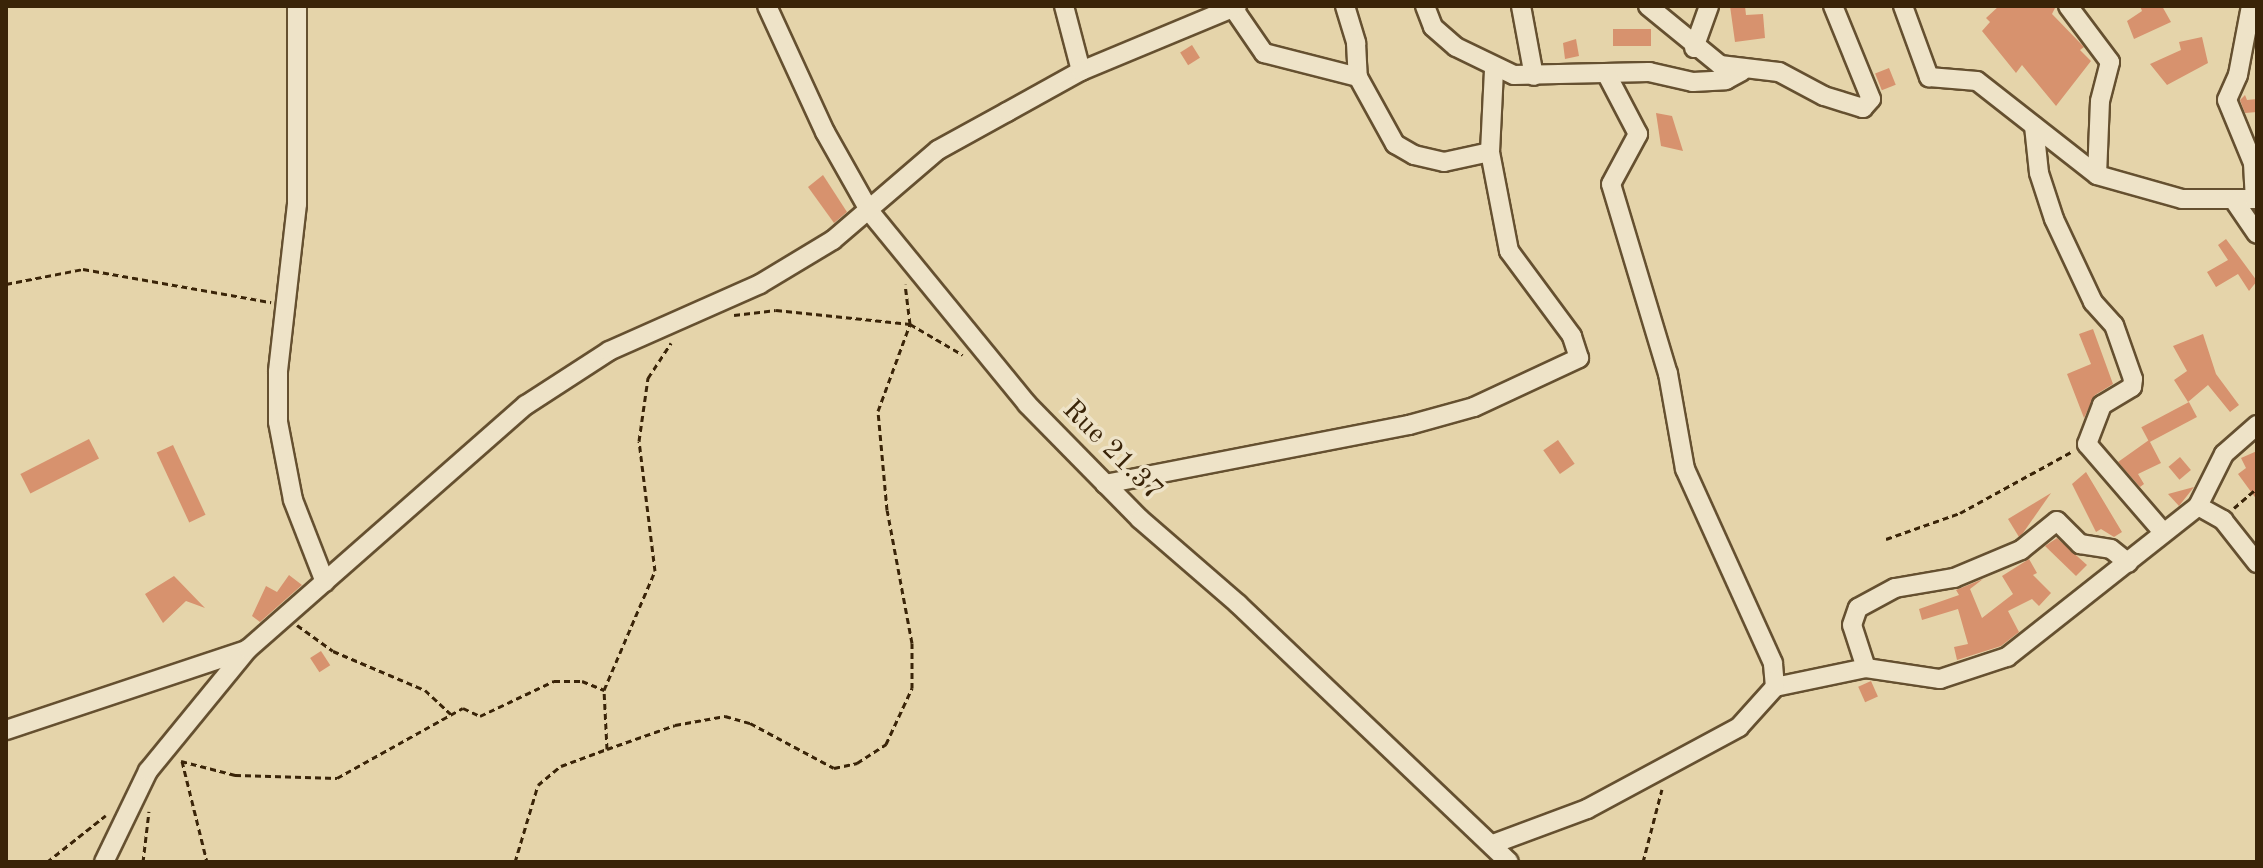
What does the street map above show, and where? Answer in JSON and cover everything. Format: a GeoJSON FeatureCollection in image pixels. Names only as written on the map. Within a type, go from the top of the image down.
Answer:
{"type":"FeatureCollection","features":[{"type":"Feature","properties":{"kind":"street"},"geometry":{"type":"LineString","coordinates":[[297,6],[297,204],[278,372],[283,459],[325,582]]}},
{"type":"Feature","properties":{"kind":"street","name":"Rue 21.37"},"geometry":{"type":"LineString","coordinates":[[767,6],[825,132],[870,212],[1027,404],[1105,484],[1509,862]]}},
{"type":"Feature","properties":{"kind":"street"},"geometry":{"type":"LineString","coordinates":[[1064,6],[1081,71]]}},
{"type":"Feature","properties":{"kind":"street"},"geometry":{"type":"LineString","coordinates":[[1345,6],[1358,77],[1395,144],[1414,155],[1444,162],[1490,152]]}},
{"type":"Feature","properties":{"kind":"street"},"geometry":{"type":"LineString","coordinates":[[1425,6],[1433,27],[1494,69],[1534,76],[1649,72],[1693,82],[1726,80],[1742,71]]}},
{"type":"Feature","properties":{"kind":"street"},"geometry":{"type":"LineString","coordinates":[[1521,6],[1534,76]]}},
{"type":"Feature","properties":{"kind":"street"},"geometry":{"type":"LineString","coordinates":[[1648,6],[1694,48],[1720,65],[1742,71],[1779,72],[1857,108],[1870,105],[1833,6]]}},
{"type":"Feature","properties":{"kind":"street"},"geometry":{"type":"LineString","coordinates":[[1694,48],[1709,6]]}},
{"type":"Feature","properties":{"kind":"street"},"geometry":{"type":"LineString","coordinates":[[1903,6],[1929,77],[1977,81],[2097,175],[2165,196],[2256,199],[2253,163],[2227,100],[2238,75],[2251,6]]}},
{"type":"Feature","properties":{"kind":"street"},"geometry":{"type":"LineString","coordinates":[[2068,6],[2110,62],[2100,101],[2097,175]]}},
{"type":"Feature","properties":{"kind":"street"},"geometry":{"type":"LineString","coordinates":[[104,862],[148,771],[248,649],[289,617],[526,405],[609,351],[760,284],[870,212],[938,150],[1081,71],[1235,7],[1264,53],[1358,77]]}},
{"type":"Feature","properties":{"kind":"street"},"geometry":{"type":"LineString","coordinates":[[1105,484],[1409,425],[1487,402],[1579,358],[1572,336],[1509,251],[1490,152],[1494,69]]}},
{"type":"Feature","properties":{"kind":"street"},"geometry":{"type":"LineString","coordinates":[[1607,75],[1638,134],[1611,184],[1668,374],[1685,469],[1773,663],[1775,687]]}},
{"type":"Feature","properties":{"kind":"street"},"geometry":{"type":"LineString","coordinates":[[2034,126],[2039,173],[2054,219],[2093,302],[2114,325],[2133,379],[2132,387],[2102,405],[2087,444],[2163,532]]}},
{"type":"Feature","properties":{"kind":"street"},"geometry":{"type":"LineString","coordinates":[[2233,199],[2257,234]]}},
{"type":"Feature","properties":{"kind":"street"},"geometry":{"type":"LineString","coordinates":[[1493,844],[1587,809],[1674,764],[1739,727],[1775,687],[1866,668],[1933,680],[1996,662],[2198,506],[2224,454],[2257,425]]}},
{"type":"Feature","properties":{"kind":"street"},"geometry":{"type":"LineString","coordinates":[[2198,506],[2223,520],[2257,563]]}},
{"type":"Feature","properties":{"kind":"street"},"geometry":{"type":"LineString","coordinates":[[1866,668],[1852,625],[1858,608],[1895,588],[1954,578],[2021,550],[2057,521],[2080,544],[2111,549],[2128,563]]}},
{"type":"Feature","properties":{"kind":"street"},"geometry":{"type":"LineString","coordinates":[[6,730],[248,649]]}},
{"type":"Feature","properties":{"kind":"path"},"geometry":{"type":"LineString","coordinates":[[6,284],[83,269],[286,305]]}},
{"type":"Feature","properties":{"kind":"path"},"geometry":{"type":"LineString","coordinates":[[515,862],[538,785],[561,766],[675,725],[725,716],[750,723],[834,768],[857,763],[886,744],[912,688],[912,643],[887,510],[878,411],[910,324],[904,281]]}},
{"type":"Feature","properties":{"kind":"path"},"geometry":{"type":"LineString","coordinates":[[721,317],[776,310],[910,324],[964,356]]}},
{"type":"Feature","properties":{"kind":"path"},"geometry":{"type":"LineString","coordinates":[[607,749],[604,690],[655,571],[639,441],[648,378],[671,343],[683,335]]}},
{"type":"Feature","properties":{"kind":"path"},"geometry":{"type":"LineString","coordinates":[[1886,539],[1960,513],[2087,444]]}},
{"type":"Feature","properties":{"kind":"path"},"geometry":{"type":"LineString","coordinates":[[2223,520],[2257,488]]}},
{"type":"Feature","properties":{"kind":"path"},"geometry":{"type":"LineString","coordinates":[[289,617],[309,638],[425,690],[451,714]]}},
{"type":"Feature","properties":{"kind":"path"},"geometry":{"type":"LineString","coordinates":[[143,862],[151,818],[148,771],[181,761],[235,775],[337,778],[463,708],[480,716],[554,681],[582,681],[604,690]]}},
{"type":"Feature","properties":{"kind":"path"},"geometry":{"type":"LineString","coordinates":[[181,761],[207,862]]}},
{"type":"Feature","properties":{"kind":"path"},"geometry":{"type":"LineString","coordinates":[[1643,862],[1654,806],[1674,764]]}},
{"type":"Feature","properties":{"kind":"path"},"geometry":{"type":"LineString","coordinates":[[47,862],[83,828],[133,805]]}},
{"type":"Feature","properties":{"kind":"building"},"geometry":{"type":"Polygon","coordinates":[[[1730,6],[1745,6],[1746,15],[1763,14],[1765,38],[1735,42],[1730,6]]]}},
{"type":"Feature","properties":{"kind":"building"},"geometry":{"type":"Polygon","coordinates":[[[1999,6],[2056,6],[2052,14],[2084,47],[2080,50],[2091,61],[2056,106],[2022,65],[2016,73],[1982,31],[1990,22],[1986,18],[1999,6]]]}},
{"type":"Feature","properties":{"kind":"building"},"geometry":{"type":"Polygon","coordinates":[[[2140,6],[2162,6],[2171,22],[2134,39],[2127,21],[2142,11],[2140,6]]]}},
{"type":"Feature","properties":{"kind":"building"},"geometry":{"type":"Polygon","coordinates":[[[1613,29],[1651,29],[1651,46],[1613,46],[1613,29]]]}},
{"type":"Feature","properties":{"kind":"building"},"geometry":{"type":"Polygon","coordinates":[[[2202,37],[2208,63],[2167,85],[2150,64],[2181,50],[2179,42],[2202,37]]]}},
{"type":"Feature","properties":{"kind":"building"},"geometry":{"type":"Polygon","coordinates":[[[1576,39],[1579,56],[1565,59],[1563,43],[1576,39]]]}},
{"type":"Feature","properties":{"kind":"building"},"geometry":{"type":"Polygon","coordinates":[[[1192,45],[1200,58],[1188,65],[1180,52],[1192,45]]]}},
{"type":"Feature","properties":{"kind":"building"},"geometry":{"type":"Polygon","coordinates":[[[1889,68],[1896,85],[1882,90],[1875,74],[1889,68]]]}},
{"type":"Feature","properties":{"kind":"building"},"geometry":{"type":"Polygon","coordinates":[[[2245,95],[2247,100],[2257,99],[2257,112],[2245,113],[2240,100],[2245,95]]]}},
{"type":"Feature","properties":{"kind":"building"},"geometry":{"type":"Polygon","coordinates":[[[1656,113],[1672,116],[1683,151],[1661,146],[1656,113]]]}},
{"type":"Feature","properties":{"kind":"building"},"geometry":{"type":"Polygon","coordinates":[[[823,175],[847,212],[834,223],[808,187],[823,175]]]}},
{"type":"Feature","properties":{"kind":"building"},"geometry":{"type":"Polygon","coordinates":[[[2226,239],[2257,281],[2249,291],[2238,274],[2216,287],[2207,272],[2228,260],[2218,245],[2226,239]]]}},
{"type":"Feature","properties":{"kind":"building"},"geometry":{"type":"Polygon","coordinates":[[[2093,329],[2113,384],[2095,395],[2084,418],[2067,374],[2091,364],[2079,334],[2093,329]]]}},
{"type":"Feature","properties":{"kind":"building"},"geometry":{"type":"Polygon","coordinates":[[[2203,334],[2216,374],[2239,405],[2230,412],[2208,385],[2188,402],[2174,380],[2187,371],[2173,346],[2203,334]]]}},
{"type":"Feature","properties":{"kind":"building"},"geometry":{"type":"Polygon","coordinates":[[[2189,402],[2197,417],[2149,442],[2141,427],[2189,402]]]}},
{"type":"Feature","properties":{"kind":"building"},"geometry":{"type":"Polygon","coordinates":[[[89,439],[99,459],[30,494],[20,474],[89,439]]]}},
{"type":"Feature","properties":{"kind":"building"},"geometry":{"type":"Polygon","coordinates":[[[1558,440],[1575,464],[1560,474],[1543,450],[1558,440]]]}},
{"type":"Feature","properties":{"kind":"building"},"geometry":{"type":"Polygon","coordinates":[[[2149,440],[2161,463],[2138,474],[2144,484],[2140,487],[2118,462],[2149,440]]]}},
{"type":"Feature","properties":{"kind":"building"},"geometry":{"type":"Polygon","coordinates":[[[173,445],[206,515],[189,522],[157,453],[173,445]]]}},
{"type":"Feature","properties":{"kind":"building"},"geometry":{"type":"Polygon","coordinates":[[[2257,451],[2257,500],[2238,474],[2246,468],[2241,458],[2257,451]]]}},
{"type":"Feature","properties":{"kind":"building"},"geometry":{"type":"Polygon","coordinates":[[[2180,457],[2191,470],[2179,480],[2169,467],[2180,457]]]}},
{"type":"Feature","properties":{"kind":"building"},"geometry":{"type":"Polygon","coordinates":[[[2086,472],[2122,532],[2114,537],[2101,529],[2096,532],[2072,484],[2086,472]]]}},
{"type":"Feature","properties":{"kind":"building"},"geometry":{"type":"Polygon","coordinates":[[[2194,487],[2179,506],[2168,494],[2194,487]]]}},
{"type":"Feature","properties":{"kind":"building"},"geometry":{"type":"Polygon","coordinates":[[[2051,493],[2023,533],[2019,537],[2008,519],[2051,493]]]}},
{"type":"Feature","properties":{"kind":"building"},"geometry":{"type":"Polygon","coordinates":[[[2057,538],[2087,565],[2076,576],[2045,546],[2057,538]]]}},
{"type":"Feature","properties":{"kind":"building"},"geometry":{"type":"Polygon","coordinates":[[[2029,559],[2037,573],[2033,575],[2051,593],[2039,606],[2032,599],[2008,611],[2019,632],[2001,646],[1957,660],[1954,647],[1968,644],[1958,609],[1922,620],[1919,609],[1959,595],[1956,590],[1983,579],[1970,589],[1982,618],[2013,594],[2002,576],[2029,559]]]}},
{"type":"Feature","properties":{"kind":"building"},"geometry":{"type":"Polygon","coordinates":[[[289,575],[302,585],[260,622],[252,616],[266,586],[277,592],[289,575]]]}},
{"type":"Feature","properties":{"kind":"building"},"geometry":{"type":"Polygon","coordinates":[[[174,576],[205,608],[186,601],[163,623],[145,594],[174,576]]]}},
{"type":"Feature","properties":{"kind":"building"},"geometry":{"type":"Polygon","coordinates":[[[321,651],[330,665],[319,672],[310,658],[321,651]]]}},
{"type":"Feature","properties":{"kind":"building"},"geometry":{"type":"Polygon","coordinates":[[[1871,681],[1878,697],[1865,702],[1858,687],[1871,681]]]}}]}
